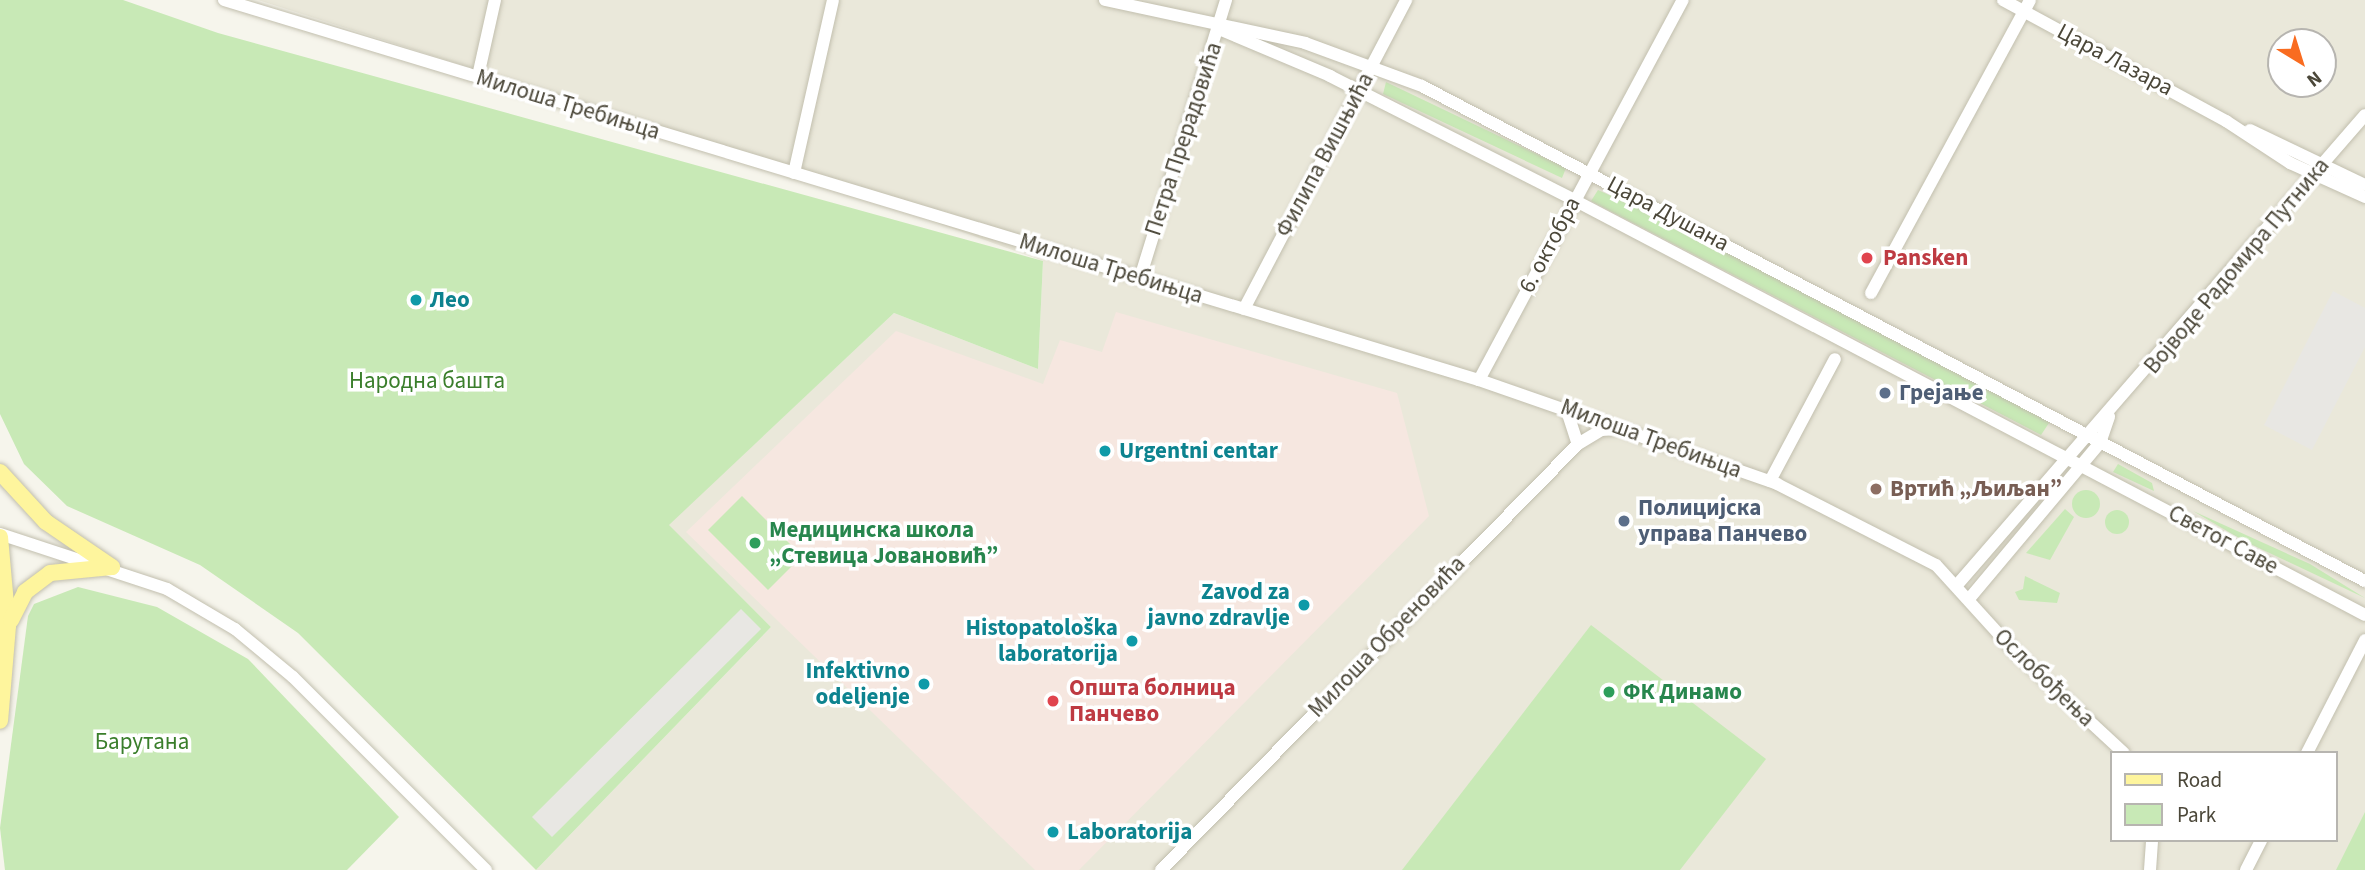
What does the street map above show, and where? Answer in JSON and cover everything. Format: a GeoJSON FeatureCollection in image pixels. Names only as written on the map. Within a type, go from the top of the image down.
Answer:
{"type":"FeatureCollection","features":[{"type":"Feature","properties":{"kind":"main road"},"geometry":{"type":"LineString","coordinates":[[0,472],[46,522],[112,567]]}},
{"type":"Feature","properties":{"kind":"main road"},"geometry":{"type":"LineString","coordinates":[[0,536],[9,626],[0,721]]}},
{"type":"Feature","properties":{"kind":"main road"},"geometry":{"type":"LineString","coordinates":[[9,626],[35,581],[72,568],[112,567]]}},
{"type":"Feature","properties":{"kind":"street","name":"Милоша Требињца"},"geometry":{"type":"LineString","coordinates":[[224,0],[1566,408],[1770,481],[1921,554],[1969,598]]}},
{"type":"Feature","properties":{"kind":"street"},"geometry":{"type":"LineString","coordinates":[[478,76],[495,0]]}},
{"type":"Feature","properties":{"kind":"street"},"geometry":{"type":"LineString","coordinates":[[794,173],[833,0]]}},
{"type":"Feature","properties":{"kind":"street","name":"Цара Душана"},"geometry":{"type":"LineString","coordinates":[[1105,0],[1219,29],[1273,35],[1372,64],[1589,172],[2100,443]]}},
{"type":"Feature","properties":{"kind":"street","name":"Петра Прерадовића"},"geometry":{"type":"LineString","coordinates":[[1140,278],[1226,0]]}},
{"type":"Feature","properties":{"kind":"street","name":"Филипа Вишњића"},"geometry":{"type":"LineString","coordinates":[[1244,309],[1406,0]]}},
{"type":"Feature","properties":{"kind":"street","name":"6. октобра"},"geometry":{"type":"LineString","coordinates":[[1479,380],[1683,0]]}},
{"type":"Feature","properties":{"kind":"street","name":"Цара Лазара"},"geometry":{"type":"LineString","coordinates":[[2003,0],[2026,5],[2227,121],[2313,175],[2365,197]]}},
{"type":"Feature","properties":{"kind":"street"},"geometry":{"type":"LineString","coordinates":[[1871,293],[2026,5]]}},
{"type":"Feature","properties":{"kind":"street","name":"Цара Душана"},"geometry":{"type":"LineString","coordinates":[[1219,29],[1358,91],[1574,200],[2080,468]]}},
{"type":"Feature","properties":{"kind":"street","name":"Војводе Радомира Путника"},"geometry":{"type":"LineString","coordinates":[[1957,585],[2086,435],[2109,416],[2365,115]]}},
{"type":"Feature","properties":{"kind":"street","name":"Цара Лазара"},"geometry":{"type":"LineString","coordinates":[[2227,121],[2324,162],[2365,185]]}},
{"type":"Feature","properties":{"kind":"street"},"geometry":{"type":"LineString","coordinates":[[1770,481],[1835,359]]}},
{"type":"Feature","properties":{"kind":"street"},"geometry":{"type":"LineString","coordinates":[[1566,408],[1577,444]]}},
{"type":"Feature","properties":{"kind":"street","name":"Војводе Радомира Путника"},"geometry":{"type":"LineString","coordinates":[[1969,598],[2100,443],[2109,416]]}},
{"type":"Feature","properties":{"kind":"street","name":"Милоша Обреновића"},"geometry":{"type":"LineString","coordinates":[[1164,869],[1577,444],[1601,430],[1627,429]]}},
{"type":"Feature","properties":{"kind":"street","name":"Светог Саве"},"geometry":{"type":"LineString","coordinates":[[2100,443],[2365,581]]}},
{"type":"Feature","properties":{"kind":"street","name":"Светог Саве"},"geometry":{"type":"LineString","coordinates":[[2080,468],[2365,615]]}},
{"type":"Feature","properties":{"kind":"street"},"geometry":{"type":"LineString","coordinates":[[0,536],[112,567],[186,599],[265,653],[486,870]]}},
{"type":"Feature","properties":{"kind":"street","name":"Ослобођења"},"geometry":{"type":"LineString","coordinates":[[1969,598],[2018,655],[2122,751]]}},
{"type":"Feature","properties":{"kind":"street"},"geometry":{"type":"LineString","coordinates":[[2307,751],[2365,640]]}},
{"type":"Feature","properties":{"kind":"street"},"geometry":{"type":"LineString","coordinates":[[2150,870],[2152,842]]}},
{"type":"Feature","properties":{"kind":"street"},"geometry":{"type":"LineString","coordinates":[[2246,870],[2260,842]]}},
{"type":"Feature","properties":{"kind":"shaded area"},"geometry":{"type":"Polygon","coordinates":[[[258,0],[2365,0],[2365,870],[536,870],[771,627],[668,525],[894,313],[1038,369],[1043,261],[788,169],[258,0]]]}},
{"type":"Feature","properties":{"kind":"shaded area"},"geometry":{"type":"Polygon","coordinates":[[[2333,291],[2365,308],[2365,347],[2312,450],[2264,425],[2333,291]]]}},
{"type":"Feature","properties":{"kind":"shaded area","name":"Општа болница Панчево"},"geometry":{"type":"Polygon","coordinates":[[[1116,312],[1397,393],[1429,516],[1079,870],[1035,870],[686,532],[896,331],[1043,384],[1060,340],[1102,352],[1116,312]]]}},
{"type":"Feature","properties":{"kind":"shaded area"},"geometry":{"type":"Polygon","coordinates":[[[741,609],[761,629],[552,837],[532,817],[741,609]]]}},
{"type":"Feature","properties":{"kind":"green space","name":"Народна башта"},"geometry":{"type":"Polygon","coordinates":[[[0,0],[123,0],[218,33],[1043,261],[1038,369],[894,313],[669,525],[771,627],[536,870],[298,633],[200,565],[67,506],[24,464],[0,414],[0,0]]]}},
{"type":"Feature","properties":{"kind":"green space"},"geometry":{"type":"Polygon","coordinates":[[[1386,82],[1566,168],[1562,178],[1383,94],[1386,82]]]}},
{"type":"Feature","properties":{"kind":"green space"},"geometry":{"type":"Polygon","coordinates":[[[1598,190],[1667,221],[2051,420],[2041,435],[1591,201],[1598,190]]]}},
{"type":"Feature","properties":{"kind":"green space"},"geometry":{"type":"Polygon","coordinates":[[[2118,464],[2152,483],[2154,491],[2113,472],[2118,464]]]}},
{"type":"Feature","properties":{"kind":"green space"},"geometry":{"type":"Polygon","coordinates":[[[2086,490],[2096,494],[2100,504],[2096,514],[2086,518],[2076,514],[2072,504],[2076,494],[2086,490]]]}},
{"type":"Feature","properties":{"kind":"green space","name":"Медицинска школа „Стевица Јовановић”"},"geometry":{"type":"Polygon","coordinates":[[[742,496],[802,556],[768,590],[708,530],[742,496]]]}},
{"type":"Feature","properties":{"kind":"green space"},"geometry":{"type":"Polygon","coordinates":[[[2065,509],[2074,517],[2050,560],[2026,553],[2065,509]]]}},
{"type":"Feature","properties":{"kind":"green space"},"geometry":{"type":"Polygon","coordinates":[[[2117,510],[2126,513],[2129,522],[2126,531],[2117,534],[2108,531],[2105,522],[2108,513],[2117,510]]]}},
{"type":"Feature","properties":{"kind":"green space"},"geometry":{"type":"Polygon","coordinates":[[[2193,511],[2310,564],[2365,598],[2244,541],[2193,511]]]}},
{"type":"Feature","properties":{"kind":"green space"},"geometry":{"type":"Polygon","coordinates":[[[2025,576],[2060,593],[2057,603],[2019,600],[2015,592],[2023,589],[2025,576]]]}},
{"type":"Feature","properties":{"kind":"green space","name":"Барутана"},"geometry":{"type":"Polygon","coordinates":[[[78,587],[157,607],[248,659],[399,817],[347,870],[5,870],[0,828],[28,616],[34,604],[78,587]]]}},
{"type":"Feature","properties":{"kind":"green space","name":"ФК Динамо"},"geometry":{"type":"Polygon","coordinates":[[[1591,625],[1766,759],[1680,870],[1402,870],[1591,625]]]}},
{"type":"Feature","properties":{"kind":"green space"},"geometry":{"type":"Polygon","coordinates":[[[2365,812],[2365,870],[2336,870],[2365,812]]]}},
{"type":"Feature","properties":{"kind":"place","name":"Pansken"},"geometry":{"type":"Point","coordinates":[1867,258]}},
{"type":"Feature","properties":{"kind":"place","name":"Лео"},"geometry":{"type":"Point","coordinates":[416,300]}},
{"type":"Feature","properties":{"kind":"place","name":"Грејање"},"geometry":{"type":"Point","coordinates":[1885,393]}},
{"type":"Feature","properties":{"kind":"place","name":"Urgentni centar"},"geometry":{"type":"Point","coordinates":[1105,451]}},
{"type":"Feature","properties":{"kind":"place","name":"Вртић „Љиљан”"},"geometry":{"type":"Point","coordinates":[1876,489]}},
{"type":"Feature","properties":{"kind":"place","name":"Полицијска управа Панчево"},"geometry":{"type":"Point","coordinates":[1624,521]}},
{"type":"Feature","properties":{"kind":"place","name":"Медицинска школа „Стевица Јовановић”"},"geometry":{"type":"Point","coordinates":[755,543]}},
{"type":"Feature","properties":{"kind":"place","name":"Zavod za javno zdravlje"},"geometry":{"type":"Point","coordinates":[1304,605]}},
{"type":"Feature","properties":{"kind":"place","name":"Histopatološka laboratorija"},"geometry":{"type":"Point","coordinates":[1132,641]}},
{"type":"Feature","properties":{"kind":"place","name":"Infektivno odeljenje"},"geometry":{"type":"Point","coordinates":[924,684]}},
{"type":"Feature","properties":{"kind":"place","name":"ФК Динамо"},"geometry":{"type":"Point","coordinates":[1609,692]}},
{"type":"Feature","properties":{"kind":"place","name":"Општа болница Панчево"},"geometry":{"type":"Point","coordinates":[1053,701]}},
{"type":"Feature","properties":{"kind":"place","name":"Laboratorija"},"geometry":{"type":"Point","coordinates":[1053,832]}}]}
